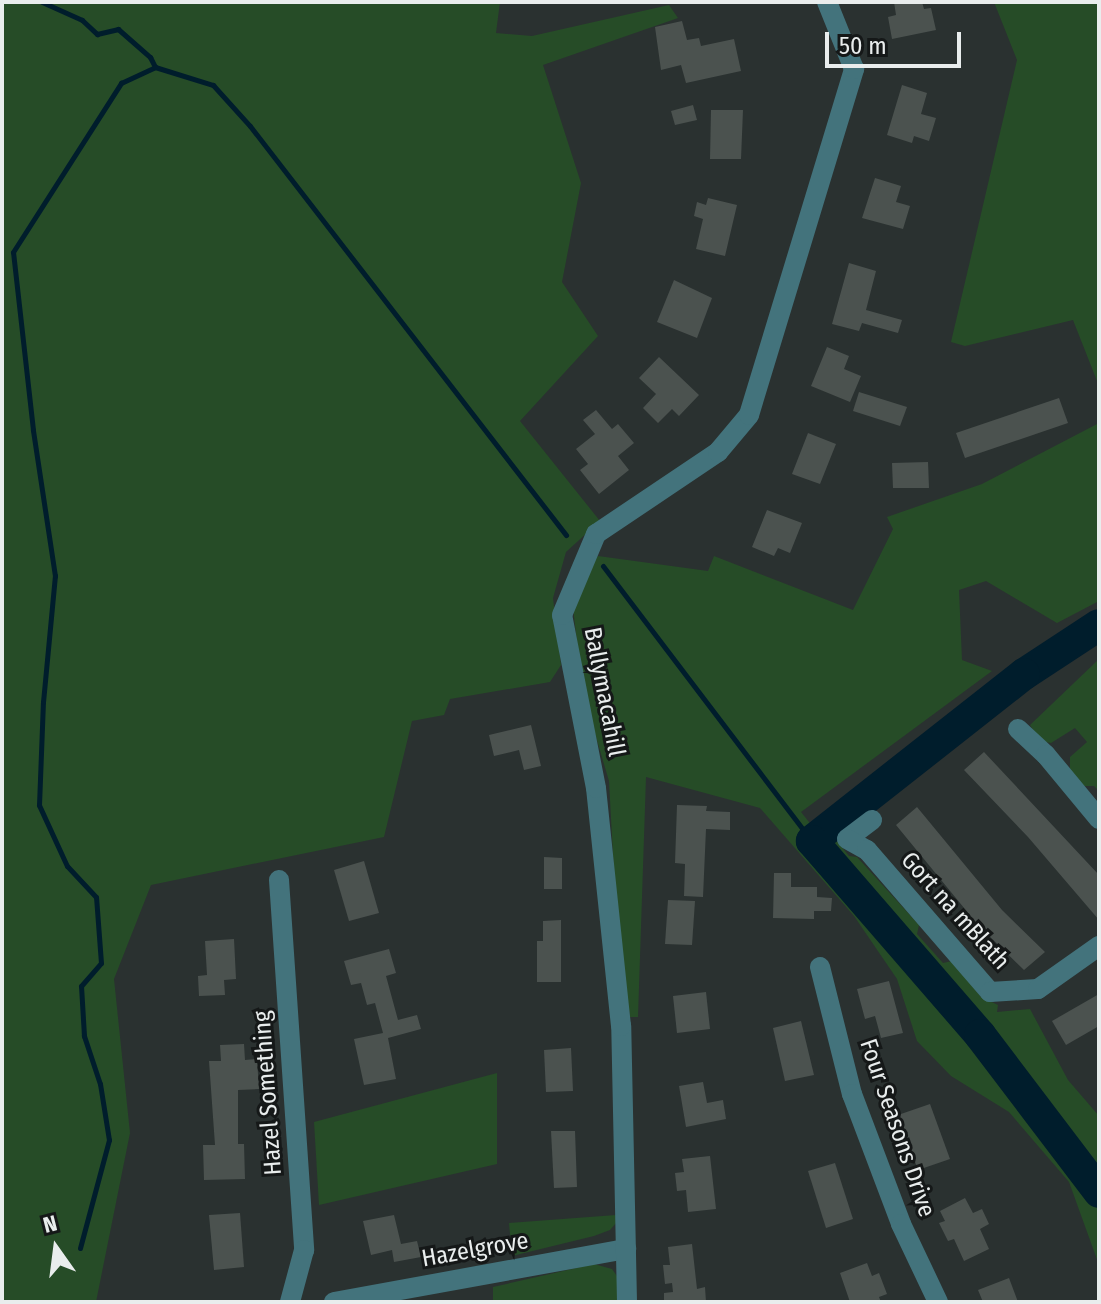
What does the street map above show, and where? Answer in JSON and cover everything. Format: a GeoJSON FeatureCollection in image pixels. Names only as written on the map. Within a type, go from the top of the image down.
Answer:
{"type":"FeatureCollection","features":[{"type":"Feature","properties":{"kind":"street","name":"Ballymacahill"},"geometry":{"type":"LineString","coordinates":[[627,1302],[621,1026],[596,788],[562,615],[596,534],[718,452],[749,415],[854,69],[827,2]]}},
{"type":"Feature","properties":{"kind":"street"},"geometry":{"type":"LineString","coordinates":[[1018,729],[1053,749],[1099,819]]}},
{"type":"Feature","properties":{"kind":"street","name":"Gort na mBlath"},"geometry":{"type":"LineString","coordinates":[[872,820],[847,839],[867,850],[990,992],[1038,989],[1099,946]]}},
{"type":"Feature","properties":{"kind":"street","name":"Hazel Something"},"geometry":{"type":"LineString","coordinates":[[279,880],[304,1250],[290,1302]]}},
{"type":"Feature","properties":{"kind":"street","name":"Four Seasons Drive"},"geometry":{"type":"LineString","coordinates":[[820,967],[852,1094],[901,1224],[938,1302]]}},
{"type":"Feature","properties":{"kind":"street","name":"Hazelgrove"},"geometry":{"type":"LineString","coordinates":[[334,1302],[626,1249]]}},
{"type":"Feature","properties":{"kind":"green space"},"geometry":{"type":"Polygon","coordinates":[[[2,2],[500,2],[496,33],[532,36],[669,5],[678,18],[543,65],[581,183],[562,282],[598,336],[520,421],[600,521],[566,552],[553,598],[561,665],[550,682],[450,699],[444,715],[412,721],[384,837],[151,885],[114,979],[130,1133],[96,1302],[2,1302],[2,2]]]}},
{"type":"Feature","properties":{"kind":"green space"},"geometry":{"type":"Polygon","coordinates":[[[994,2],[1099,2],[1099,386],[1073,320],[965,346],[951,342],[1017,60],[994,2]]]}},
{"type":"Feature","properties":{"kind":"green space"},"geometry":{"type":"Polygon","coordinates":[[[1099,423],[1099,601],[1057,623],[986,581],[959,590],[962,660],[992,671],[801,812],[1018,1083],[827,839],[875,803],[876,806],[837,841],[849,856],[857,857],[919,925],[917,934],[943,963],[952,961],[981,997],[998,1005],[997,1012],[1030,1009],[1068,1080],[1099,1116],[1099,1265],[1069,1182],[1009,1112],[951,1076],[917,1041],[897,979],[854,916],[760,808],[646,777],[638,1017],[630,1017],[616,911],[609,781],[583,693],[573,608],[582,576],[598,556],[708,571],[714,556],[853,610],[893,529],[887,517],[982,484],[1099,423]]]}},
{"type":"Feature","properties":{"kind":"green space"},"geometry":{"type":"Polygon","coordinates":[[[1099,659],[1099,791],[1094,786],[1084,786],[1070,772],[1070,757],[1087,742],[1075,728],[1051,743],[1040,741],[1030,725],[1099,659]]]}},
{"type":"Feature","properties":{"kind":"green space"},"geometry":{"type":"Polygon","coordinates":[[[497,1073],[497,1164],[319,1205],[314,1122],[497,1073]]]}},
{"type":"Feature","properties":{"kind":"green space"},"geometry":{"type":"Polygon","coordinates":[[[616,1215],[617,1222],[610,1230],[512,1256],[509,1223],[616,1215]]]}},
{"type":"Feature","properties":{"kind":"green space"},"geometry":{"type":"Polygon","coordinates":[[[594,1264],[612,1269],[619,1279],[620,1302],[493,1302],[493,1287],[594,1264]]]}},
{"type":"Feature","properties":{"kind":"building"},"geometry":{"type":"Polygon","coordinates":[[[894,2],[922,2],[924,9],[931,8],[936,30],[892,39],[888,17],[896,15],[894,2]]]}},
{"type":"Feature","properties":{"kind":"building"},"geometry":{"type":"Polygon","coordinates":[[[682,21],[687,40],[699,38],[701,46],[734,39],[741,71],[686,83],[681,65],[661,70],[655,27],[682,21]]]}},
{"type":"Feature","properties":{"kind":"building"},"geometry":{"type":"Polygon","coordinates":[[[902,85],[927,93],[921,114],[936,118],[929,141],[914,136],[912,143],[887,135],[902,85]]]}},
{"type":"Feature","properties":{"kind":"building"},"geometry":{"type":"Polygon","coordinates":[[[693,105],[697,120],[675,125],[671,111],[693,105]]]}},
{"type":"Feature","properties":{"kind":"building"},"geometry":{"type":"Polygon","coordinates":[[[711,110],[743,110],[741,159],[710,159],[711,110]]]}},
{"type":"Feature","properties":{"kind":"building"},"geometry":{"type":"Polygon","coordinates":[[[875,178],[901,186],[896,202],[910,206],[903,229],[862,218],[875,178]]]}},
{"type":"Feature","properties":{"kind":"building"},"geometry":{"type":"Polygon","coordinates":[[[708,198],[737,205],[725,256],[696,249],[703,219],[694,216],[697,202],[706,205],[708,198]]]}},
{"type":"Feature","properties":{"kind":"building"},"geometry":{"type":"Polygon","coordinates":[[[849,263],[876,271],[866,310],[902,320],[898,333],[862,323],[859,331],[832,324],[849,263]]]}},
{"type":"Feature","properties":{"kind":"building"},"geometry":{"type":"Polygon","coordinates":[[[674,280],[712,298],[697,338],[657,322],[674,280]]]}},
{"type":"Feature","properties":{"kind":"building"},"geometry":{"type":"Polygon","coordinates":[[[827,347],[849,356],[844,369],[861,376],[850,402],[811,386],[827,347]]]}},
{"type":"Feature","properties":{"kind":"building"},"geometry":{"type":"Polygon","coordinates":[[[659,357],[699,395],[679,416],[672,409],[658,423],[643,408],[656,394],[639,378],[659,357]]]}},
{"type":"Feature","properties":{"kind":"building"},"geometry":{"type":"Polygon","coordinates":[[[859,392],[907,407],[900,426],[853,411],[859,392]]]}},
{"type":"Feature","properties":{"kind":"building"},"geometry":{"type":"Polygon","coordinates":[[[1059,398],[1068,423],[965,458],[956,433],[1059,398]]]}},
{"type":"Feature","properties":{"kind":"building"},"geometry":{"type":"Polygon","coordinates":[[[596,410],[612,429],[618,424],[634,443],[618,456],[629,470],[599,494],[580,470],[588,464],[576,449],[595,434],[583,420],[596,410]]]}},
{"type":"Feature","properties":{"kind":"building"},"geometry":{"type":"Polygon","coordinates":[[[808,433],[836,444],[820,484],[792,474],[808,433]]]}},
{"type":"Feature","properties":{"kind":"building"},"geometry":{"type":"Polygon","coordinates":[[[928,462],[929,488],[893,488],[892,463],[928,462]]]}},
{"type":"Feature","properties":{"kind":"building"},"geometry":{"type":"Polygon","coordinates":[[[767,510],[802,523],[790,553],[778,548],[774,556],[752,547],[767,510]]]}},
{"type":"Feature","properties":{"kind":"building"},"geometry":{"type":"Polygon","coordinates":[[[531,725],[541,766],[524,770],[519,750],[494,756],[489,735],[531,725]]]}},
{"type":"Feature","properties":{"kind":"building"},"geometry":{"type":"Polygon","coordinates":[[[984,752],[1099,875],[1099,920],[1028,837],[964,770],[984,752]]]}},
{"type":"Feature","properties":{"kind":"building"},"geometry":{"type":"Polygon","coordinates":[[[677,805],[707,806],[706,811],[730,812],[730,830],[706,829],[703,897],[684,896],[685,864],[675,863],[677,805]]]}},
{"type":"Feature","properties":{"kind":"building"},"geometry":{"type":"Polygon","coordinates":[[[917,807],[1002,910],[1045,952],[1024,970],[978,925],[896,825],[917,807]]]}},
{"type":"Feature","properties":{"kind":"building"},"geometry":{"type":"Polygon","coordinates":[[[544,857],[562,858],[562,889],[544,889],[544,857]]]}},
{"type":"Feature","properties":{"kind":"building"},"geometry":{"type":"Polygon","coordinates":[[[364,861],[379,913],[349,921],[334,870],[364,861]]]}},
{"type":"Feature","properties":{"kind":"building"},"geometry":{"type":"Polygon","coordinates":[[[774,873],[791,873],[791,887],[817,887],[817,897],[832,898],[831,911],[814,911],[814,919],[773,918],[774,873]]]}},
{"type":"Feature","properties":{"kind":"building"},"geometry":{"type":"Polygon","coordinates":[[[668,900],[695,901],[692,945],[665,944],[668,900]]]}},
{"type":"Feature","properties":{"kind":"building"},"geometry":{"type":"Polygon","coordinates":[[[561,920],[561,982],[537,982],[537,941],[543,941],[543,921],[561,920]]]}},
{"type":"Feature","properties":{"kind":"building"},"geometry":{"type":"Polygon","coordinates":[[[234,939],[236,979],[224,980],[225,995],[199,996],[198,976],[207,975],[205,941],[234,939]]]}},
{"type":"Feature","properties":{"kind":"building"},"geometry":{"type":"Polygon","coordinates":[[[389,949],[396,973],[386,976],[398,1020],[417,1015],[421,1029],[388,1038],[396,1079],[364,1085],[354,1039],[383,1033],[375,1003],[367,1005],[361,983],[351,985],[344,961],[389,949]]]}},
{"type":"Feature","properties":{"kind":"building"},"geometry":{"type":"Polygon","coordinates":[[[889,981],[903,1033],[881,1038],[875,1016],[865,1019],[857,989],[889,981]]]}},
{"type":"Feature","properties":{"kind":"building"},"geometry":{"type":"Polygon","coordinates":[[[706,992],[710,1029],[677,1033],[673,996],[706,992]]]}},
{"type":"Feature","properties":{"kind":"building"},"geometry":{"type":"Polygon","coordinates":[[[1099,994],[1099,1026],[1066,1045],[1052,1021],[1099,994]]]}},
{"type":"Feature","properties":{"kind":"building"},"geometry":{"type":"Polygon","coordinates":[[[801,1021],[814,1075],[785,1081],[773,1028],[801,1021]]]}},
{"type":"Feature","properties":{"kind":"building"},"geometry":{"type":"Polygon","coordinates":[[[244,1044],[245,1060],[257,1059],[259,1089],[238,1090],[238,1144],[244,1144],[245,1179],[204,1180],[203,1145],[215,1145],[209,1061],[221,1061],[220,1045],[244,1044]]]}},
{"type":"Feature","properties":{"kind":"building"},"geometry":{"type":"Polygon","coordinates":[[[571,1048],[573,1091],[546,1092],[544,1050],[571,1048]]]}},
{"type":"Feature","properties":{"kind":"building"},"geometry":{"type":"Polygon","coordinates":[[[703,1082],[707,1103],[723,1100],[726,1119],[686,1127],[679,1086],[703,1082]]]}},
{"type":"Feature","properties":{"kind":"building"},"geometry":{"type":"Polygon","coordinates":[[[930,1104],[950,1159],[918,1170],[898,1115],[930,1104]]]}},
{"type":"Feature","properties":{"kind":"building"},"geometry":{"type":"Polygon","coordinates":[[[551,1131],[575,1131],[577,1187],[554,1188],[551,1131]]]}},
{"type":"Feature","properties":{"kind":"building"},"geometry":{"type":"Polygon","coordinates":[[[710,1156],[716,1209],[688,1212],[686,1190],[677,1191],[675,1173],[684,1172],[682,1159],[710,1156]]]}},
{"type":"Feature","properties":{"kind":"building"},"geometry":{"type":"Polygon","coordinates":[[[835,1163],[853,1219],[826,1228],[808,1171],[835,1163]]]}},
{"type":"Feature","properties":{"kind":"building"},"geometry":{"type":"Polygon","coordinates":[[[965,1198],[973,1213],[982,1209],[989,1224],[980,1229],[989,1249],[964,1261],[954,1239],[948,1241],[939,1223],[945,1221],[940,1211],[965,1198]]]}},
{"type":"Feature","properties":{"kind":"building"},"geometry":{"type":"Polygon","coordinates":[[[240,1213],[244,1267],[214,1270],[209,1215],[240,1213]]]}},
{"type":"Feature","properties":{"kind":"building"},"geometry":{"type":"Polygon","coordinates":[[[394,1215],[401,1244],[417,1241],[421,1257],[394,1262],[392,1250],[371,1255],[363,1221],[394,1215]]]}},
{"type":"Feature","properties":{"kind":"building"},"geometry":{"type":"Polygon","coordinates":[[[692,1244],[697,1289],[705,1287],[706,1302],[664,1302],[664,1293],[673,1292],[672,1283],[665,1284],[663,1265],[670,1265],[668,1247],[692,1244]]]}},
{"type":"Feature","properties":{"kind":"building"},"geometry":{"type":"Polygon","coordinates":[[[867,1263],[872,1276],[879,1273],[887,1294],[879,1297],[881,1302],[850,1302],[840,1273],[867,1263]]]}},
{"type":"Feature","properties":{"kind":"building"},"geometry":{"type":"Polygon","coordinates":[[[1009,1278],[1018,1302],[983,1302],[978,1290],[1009,1278]]]}},
{"type":"Feature","properties":{"kind":"waterway"},"geometry":{"type":"LineString","coordinates":[[42,2],[82,20],[97,34],[118,29],[150,57],[155,67]]}},
{"type":"Feature","properties":{"kind":"waterway"},"geometry":{"type":"LineString","coordinates":[[80,1248],[109,1140],[100,1084],[84,1036],[81,986],[101,963],[96,897],[67,866],[39,805],[43,702],[55,576],[33,430],[13,252],[121,83],[155,67],[213,85],[250,126],[566,535]]}},
{"type":"Feature","properties":{"kind":"waterway"},"geometry":{"type":"LineString","coordinates":[[603,566],[812,841]]}},
{"type":"Feature","properties":{"kind":"waterway"},"geometry":{"type":"LineString","coordinates":[[1099,625],[1024,674],[812,841],[980,1035],[1099,1192]]}}]}
